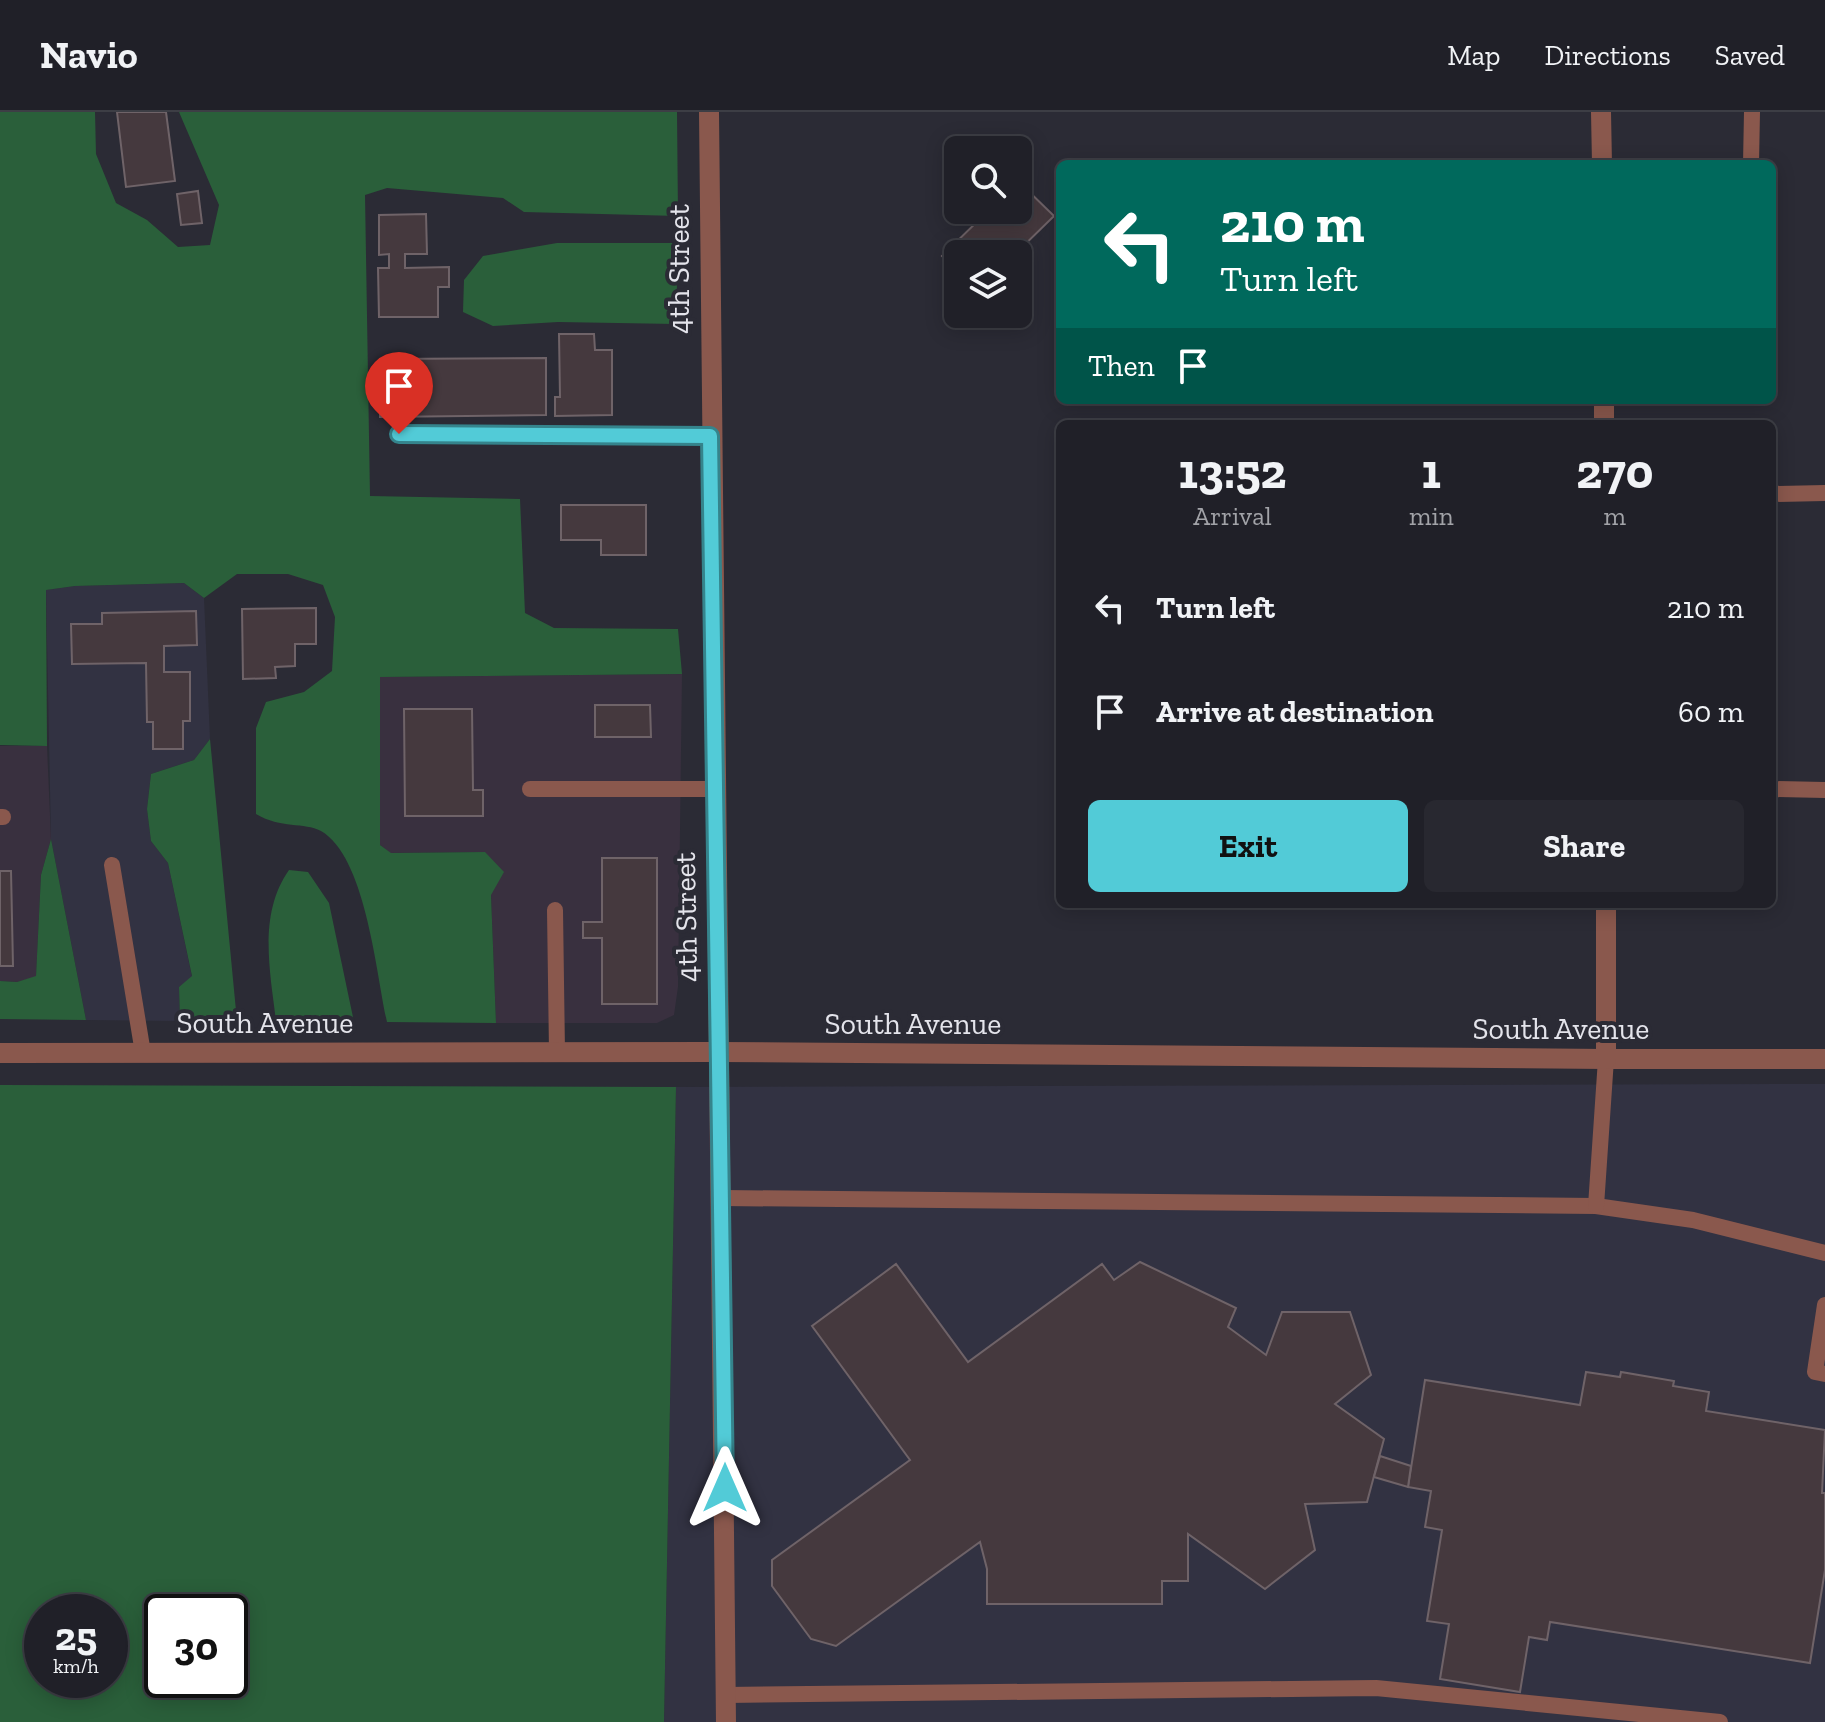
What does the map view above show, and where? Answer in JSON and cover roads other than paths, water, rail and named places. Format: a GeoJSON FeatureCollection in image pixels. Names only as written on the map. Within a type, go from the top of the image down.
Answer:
{"type":"FeatureCollection","features":[{"type":"Feature","properties":{"kind":"street","name":"4th Street"},"geometry":{"type":"LineString","coordinates":[[709,112],[717,1052],[723,1198],[726,1722]]}},
{"type":"Feature","properties":{"kind":"street"},"geometry":{"type":"LineString","coordinates":[[1601,112],[1602,160]]}},
{"type":"Feature","properties":{"kind":"street"},"geometry":{"type":"LineString","coordinates":[[1606,908],[1606,1059]]}},
{"type":"Feature","properties":{"kind":"street","name":"South Avenue"},"geometry":{"type":"LineString","coordinates":[[0,1053],[717,1052],[1825,1059]]}},
{"type":"Feature","properties":{"kind":"lane"},"geometry":{"type":"LineString","coordinates":[[1751,160],[1752,112]]}},
{"type":"Feature","properties":{"kind":"lane"},"geometry":{"type":"LineString","coordinates":[[399,434],[710,436]]}},
{"type":"Feature","properties":{"kind":"lane"},"geometry":{"type":"LineString","coordinates":[[1776,494],[1825,493]]}},
{"type":"Feature","properties":{"kind":"lane"},"geometry":{"type":"LineString","coordinates":[[530,789],[715,789]]}},
{"type":"Feature","properties":{"kind":"lane"},"geometry":{"type":"LineString","coordinates":[[1776,789],[1825,790]]}},
{"type":"Feature","properties":{"kind":"lane"},"geometry":{"type":"LineString","coordinates":[[112,865],[143,1053]]}},
{"type":"Feature","properties":{"kind":"lane"},"geometry":{"type":"LineString","coordinates":[[555,910],[557,1052]]}},
{"type":"Feature","properties":{"kind":"lane"},"geometry":{"type":"LineString","coordinates":[[1596,1206],[1606,1059]]}},
{"type":"Feature","properties":{"kind":"lane"},"geometry":{"type":"LineString","coordinates":[[723,1198],[1596,1206],[1693,1220],[1825,1253]]}},
{"type":"Feature","properties":{"kind":"lane"},"geometry":{"type":"LineString","coordinates":[[1825,1305],[1815,1372],[1825,1374]]}},
{"type":"Feature","properties":{"kind":"lane"},"geometry":{"type":"LineString","coordinates":[[726,1695],[1376,1688],[1720,1722]]}}]}
